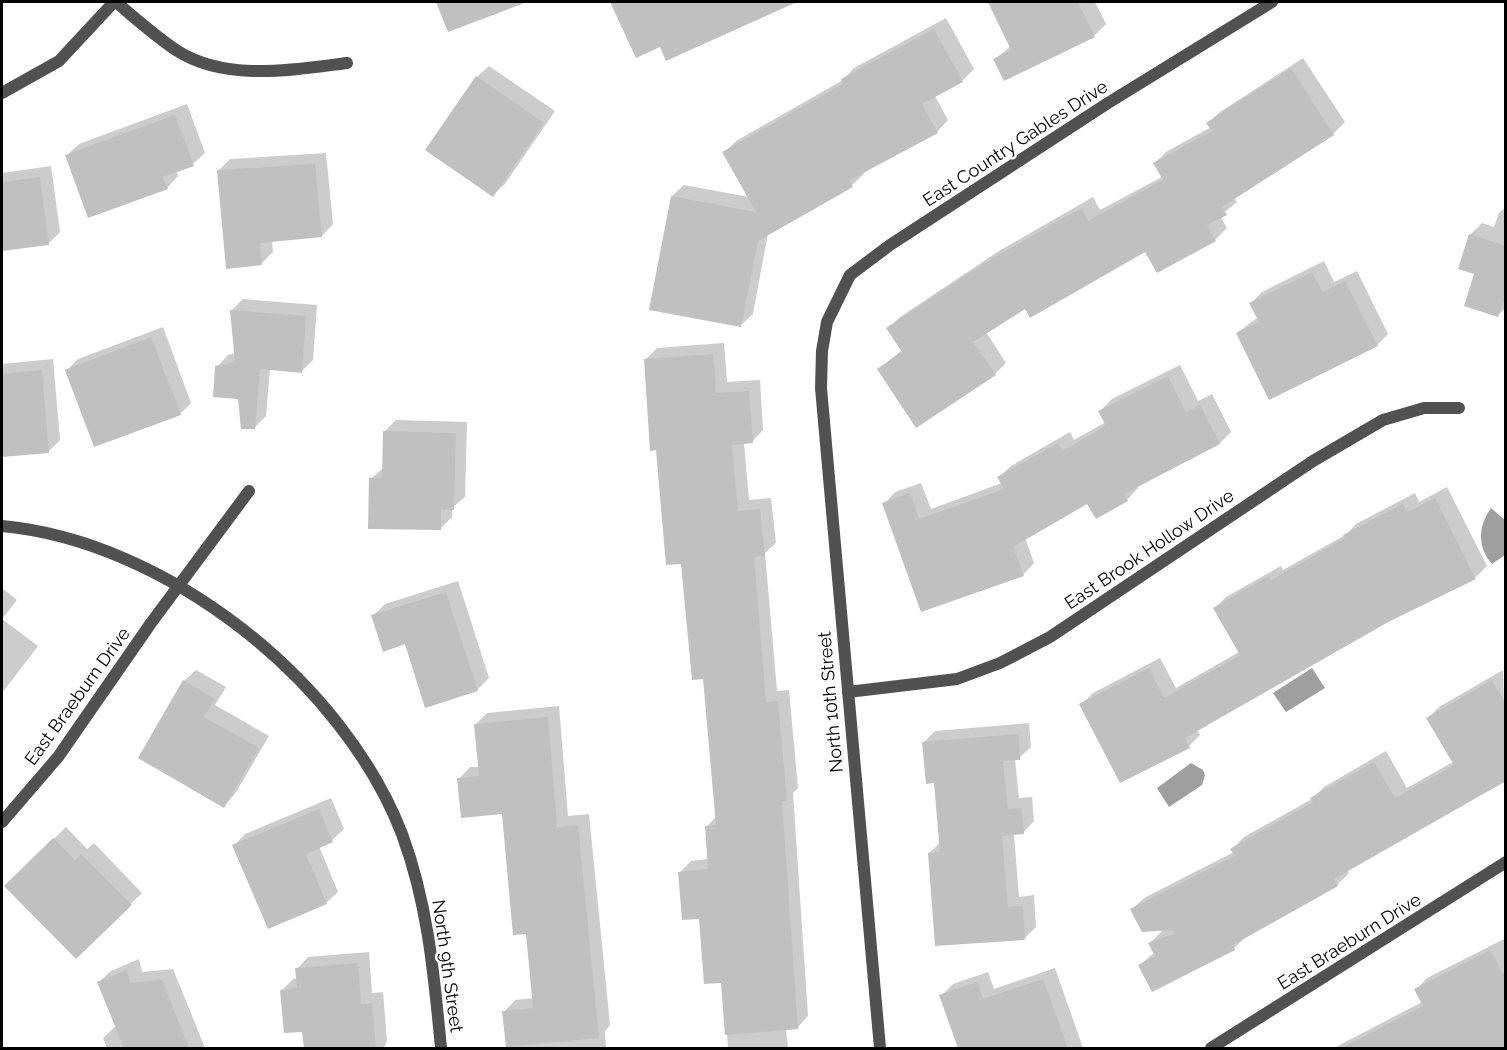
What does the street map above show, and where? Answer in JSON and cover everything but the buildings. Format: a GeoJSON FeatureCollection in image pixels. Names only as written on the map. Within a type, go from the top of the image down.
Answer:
{"type":"FeatureCollection","features":[{"type":"Feature","properties":{"kind":"street"},"geometry":{"type":"LineString","coordinates":[[2,93],[59,61],[115,2],[178,51],[210,65],[242,70],[273,70],[347,63]]}},
{"type":"Feature","properties":{"kind":"street","name":"East Country Gables Drive"},"geometry":{"type":"LineString","coordinates":[[822,351],[827,322],[850,274],[890,244],[1107,103],[1272,2]]}},
{"type":"Feature","properties":{"kind":"street","name":"North 10th Street"},"geometry":{"type":"LineString","coordinates":[[822,351],[821,388],[880,1048]]}},
{"type":"Feature","properties":{"kind":"street","name":"East Brook Hollow Drive"},"geometry":{"type":"LineString","coordinates":[[848,692],[957,679],[1000,663],[1050,637],[1313,461],[1383,420],[1424,408],[1459,408]]}},
{"type":"Feature","properties":{"kind":"street"},"geometry":{"type":"LineString","coordinates":[[2,526],[72,540],[123,559],[178,587],[249,491]]}},
{"type":"Feature","properties":{"kind":"street","name":"East Braeburn Drive"},"geometry":{"type":"LineString","coordinates":[[2,822],[58,758],[178,587]]}},
{"type":"Feature","properties":{"kind":"street","name":"North 9th Street"},"geometry":{"type":"LineString","coordinates":[[178,587],[224,613],[290,669],[353,744],[383,794],[402,834],[428,922],[441,1048]]}},
{"type":"Feature","properties":{"kind":"street","name":"East Braeburn Drive"},"geometry":{"type":"LineString","coordinates":[[1211,1048],[1506,862]]}},
{"type":"Feature","properties":{"kind":"shaded area"},"geometry":{"type":"Polygon","coordinates":[[[1491,508],[1506,521],[1505,555],[1492,564],[1484,551],[1481,536],[1484,522],[1491,508]]]}},
{"type":"Feature","properties":{"kind":"shaded area"},"geometry":{"type":"Polygon","coordinates":[[[1312,668],[1325,688],[1286,712],[1273,693],[1312,668]]]}},
{"type":"Feature","properties":{"kind":"shaded area"},"geometry":{"type":"Polygon","coordinates":[[[1191,763],[1203,770],[1205,775],[1202,785],[1169,807],[1157,788],[1191,763]]]}}]}
